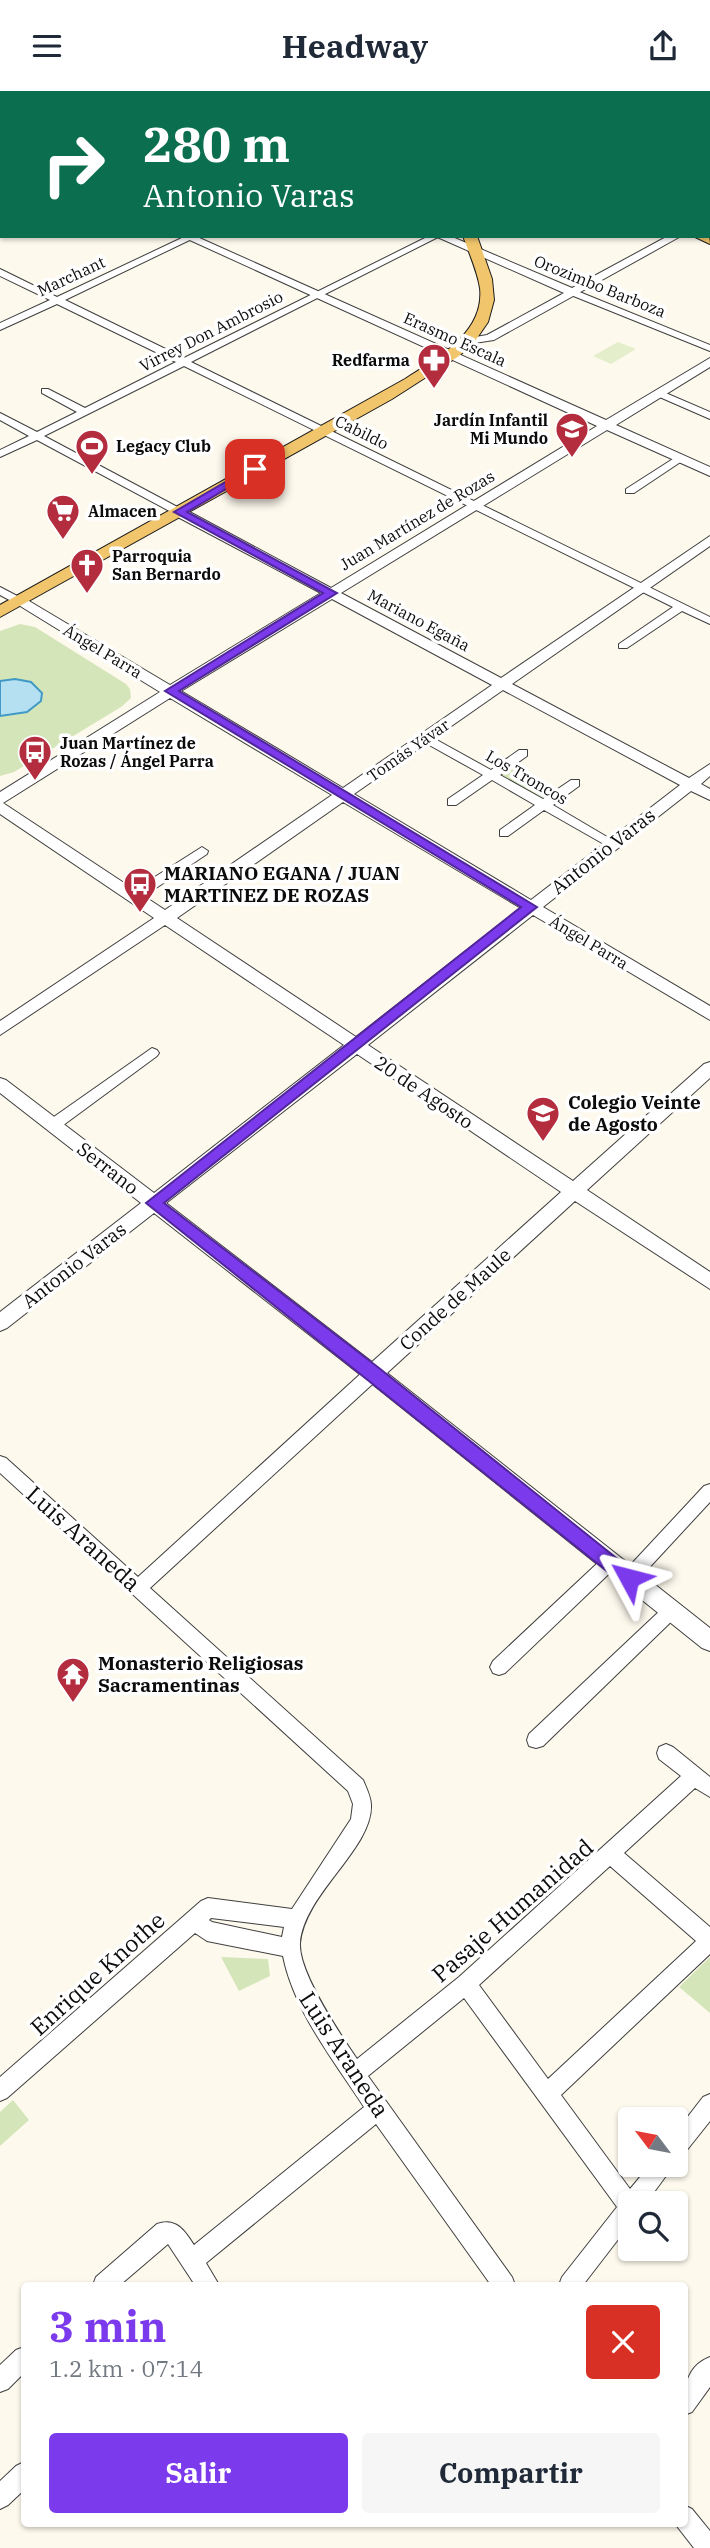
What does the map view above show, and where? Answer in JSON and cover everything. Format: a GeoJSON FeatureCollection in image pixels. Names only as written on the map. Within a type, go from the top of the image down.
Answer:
{"type":"FeatureCollection","features":[{"type":"Feature","properties":{"kind":"main road"},"geometry":{"type":"LineString","coordinates":[[0,612],[450,356],[468,341],[487,309],[489,294],[486,277],[472,244]]}},
{"type":"Feature","properties":{"kind":"street","name":"Marchant"},"geometry":{"type":"LineString","coordinates":[[0,327],[188,238]]}},
{"type":"Feature","properties":{"kind":"street","name":"Erasmo Escala"},"geometry":{"type":"LineString","coordinates":[[192,238],[710,472]]}},
{"type":"Feature","properties":{"kind":"street","name":"Virrey Don Ambrosio"},"geometry":{"type":"LineString","coordinates":[[0,454],[434,238]]}},
{"type":"Feature","properties":{"kind":"street","name":"Orozimbo Barboza"},"geometry":{"type":"LineString","coordinates":[[446,238],[472,244],[574,293],[710,348]]}},
{"type":"Feature","properties":{"kind":"street"},"geometry":{"type":"LineString","coordinates":[[468,341],[491,338],[672,238]]}},
{"type":"Feature","properties":{"kind":"street","name":"Cabildo"},"geometry":{"type":"LineString","coordinates":[[0,272],[710,621]]}},
{"type":"Feature","properties":{"kind":"street","name":"Juan Martínez de Rozas"},"geometry":{"type":"LineString","coordinates":[[0,799],[132,715],[710,362]]}},
{"type":"Feature","properties":{"kind":"street"},"geometry":{"type":"LineString","coordinates":[[45,391],[85,411]]}},
{"type":"Feature","properties":{"kind":"street"},"geometry":{"type":"LineString","coordinates":[[658,393],[710,416]]}},
{"type":"Feature","properties":{"kind":"street","name":"Mariano Egaña"},"geometry":{"type":"LineString","coordinates":[[0,416],[710,795]]}},
{"type":"Feature","properties":{"kind":"street"},"geometry":{"type":"LineString","coordinates":[[630,491],[680,459]]}},
{"type":"Feature","properties":{"kind":"street","name":"Tomás Yávar"},"geometry":{"type":"LineString","coordinates":[[0,1029],[344,795],[710,540]]}},
{"type":"Feature","properties":{"kind":"street","name":"Ángel Parra"},"geometry":{"type":"LineString","coordinates":[[0,590],[710,1014]]}},
{"type":"Feature","properties":{"kind":"street"},"geometry":{"type":"LineString","coordinates":[[623,646],[681,607]]}},
{"type":"Feature","properties":{"kind":"street"},"geometry":{"type":"LineString","coordinates":[[132,715],[141,692],[135,670]]}},
{"type":"Feature","properties":{"kind":"street","name":"Los Troncos"},"geometry":{"type":"LineString","coordinates":[[426,738],[613,844]]}},
{"type":"Feature","properties":{"kind":"street"},"geometry":{"type":"LineString","coordinates":[[453,802],[523,753]]}},
{"type":"Feature","properties":{"kind":"street","name":"Antonio Varas"},"geometry":{"type":"LineString","coordinates":[[0,1323],[710,769]]}},
{"type":"Feature","properties":{"kind":"street"},"geometry":{"type":"LineString","coordinates":[[0,784],[31,779]]}},
{"type":"Feature","properties":{"kind":"street"},"geometry":{"type":"LineString","coordinates":[[504,833],[575,783]]}},
{"type":"Feature","properties":{"kind":"street","name":"20 de Agosto"},"geometry":{"type":"LineString","coordinates":[[0,807],[710,1282]]}},
{"type":"Feature","properties":{"kind":"street"},"geometry":{"type":"LineString","coordinates":[[133,897],[202,851]]}},
{"type":"Feature","properties":{"kind":"street"},"geometry":{"type":"LineString","coordinates":[[53,1125],[152,1053]]}},
{"type":"Feature","properties":{"kind":"street","name":"Conde de Maule"},"geometry":{"type":"LineString","coordinates":[[139,1587],[710,1068]]}},
{"type":"Feature","properties":{"kind":"street","name":"Serrano"},"geometry":{"type":"LineString","coordinates":[[0,1084],[373,1373],[710,1641]]}},
{"type":"Feature","properties":{"kind":"street","name":"Luis Araneda"},"geometry":{"type":"LineString","coordinates":[[0,1463],[349,1779],[360,1795],[360,1821],[296,1919],[289,1948],[296,1976],[355,2073],[502,2282]]}},
{"type":"Feature","properties":{"kind":"street"},"geometry":{"type":"LineString","coordinates":[[629,1578],[710,1491]]}},
{"type":"Feature","properties":{"kind":"street"},"geometry":{"type":"LineString","coordinates":[[499,1667],[609,1563]]}},
{"type":"Feature","properties":{"kind":"street"},"geometry":{"type":"LineString","coordinates":[[536,1740],[671,1611]]}},
{"type":"Feature","properties":{"kind":"street"},"geometry":{"type":"LineString","coordinates":[[666,1753],[702,1782]]}},
{"type":"Feature","properties":{"kind":"street","name":"Pasaje Humanidad"},"geometry":{"type":"LineString","coordinates":[[355,2073],[466,1985],[611,1855],[702,1782]]}},
{"type":"Feature","properties":{"kind":"street"},"geometry":{"type":"LineString","coordinates":[[547,2094],[710,1940],[611,1855]]}},
{"type":"Feature","properties":{"kind":"street","name":"Enrique Knothe"},"geometry":{"type":"LineString","coordinates":[[0,2091],[208,1908],[296,1919]]}},
{"type":"Feature","properties":{"kind":"street","name":"Enrique Knothe"},"geometry":{"type":"LineString","coordinates":[[195,1919],[207,1931],[289,1948]]}},
{"type":"Feature","properties":{"kind":"street"},"geometry":{"type":"LineString","coordinates":[[466,1985],[620,2191]]}},
{"type":"Feature","properties":{"kind":"street"},"geometry":{"type":"LineString","coordinates":[[688,2132],[710,2104]]}},
{"type":"Feature","properties":{"kind":"street"},"geometry":{"type":"LineString","coordinates":[[193,2260],[379,2108]]}},
{"type":"Feature","properties":{"kind":"street"},"geometry":{"type":"LineString","coordinates":[[643,2191],[654,2177]]}},
{"type":"Feature","properties":{"kind":"street"},"geometry":{"type":"LineString","coordinates":[[572,2282],[618,2223]]}},
{"type":"Feature","properties":{"kind":"street"},"geometry":{"type":"LineString","coordinates":[[107,2282],[165,2232],[174,2234],[206,2282]]}},
{"type":"Feature","properties":{"kind":"street"},"geometry":{"type":"LineString","coordinates":[[0,2381],[21,2361]]}},
{"type":"Feature","properties":{"kind":"street"},"geometry":{"type":"LineString","coordinates":[[688,2398],[710,2368]]}},
{"type":"Feature","properties":{"kind":"street"},"geometry":{"type":"LineString","coordinates":[[0,2497],[21,2477]]}},
{"type":"Feature","properties":{"kind":"street"},"geometry":{"type":"LineString","coordinates":[[688,2522],[709,2548]]}},
{"type":"Feature","properties":{"kind":"green space"},"geometry":{"type":"Polygon","coordinates":[[[618,342],[636,349],[611,364],[593,356],[618,342]]]}},
{"type":"Feature","properties":{"kind":"green space"},"geometry":{"type":"Polygon","coordinates":[[[20,624],[35,627],[126,684],[131,698],[121,707],[14,772],[0,776],[0,631],[20,624]]]}},
{"type":"Feature","properties":{"kind":"green space"},"geometry":{"type":"Polygon","coordinates":[[[512,766],[558,791],[545,800],[500,775],[512,766]]]}},
{"type":"Feature","properties":{"kind":"green space"},"geometry":{"type":"Polygon","coordinates":[[[221,1957],[268,1959],[270,1976],[239,1991],[221,1957]]]}},
{"type":"Feature","properties":{"kind":"green space"},"geometry":{"type":"Polygon","coordinates":[[[710,1957],[710,2013],[679,1987],[710,1957]]]}},
{"type":"Feature","properties":{"kind":"green space"},"geometry":{"type":"Polygon","coordinates":[[[13,2100],[29,2120],[0,2146],[0,2112],[13,2100]]]}},
{"type":"Feature","properties":{"kind":"water"},"geometry":{"type":"Polygon","coordinates":[[[15,679],[31,682],[42,693],[41,701],[27,712],[0,716],[0,681],[15,679]]]}},
{"type":"Feature","properties":{"kind":"place","name":"Redfarma"},"geometry":{"type":"Point","coordinates":[434,390]}},
{"type":"Feature","properties":{"kind":"place","name":"Jardín Infantil Mi Mundo"},"geometry":{"type":"Point","coordinates":[572,459]}},
{"type":"Feature","properties":{"kind":"place","name":"Legacy Club"},"geometry":{"type":"Point","coordinates":[92,476]}},
{"type":"Feature","properties":{"kind":"place","name":"Almacen"},"geometry":{"type":"Point","coordinates":[63,541]}},
{"type":"Feature","properties":{"kind":"place","name":"Parroquia San Bernardo"},"geometry":{"type":"Point","coordinates":[87,595]}},
{"type":"Feature","properties":{"kind":"place","name":"Juan Martínez de Rozas / Ángel Parra"},"geometry":{"type":"Point","coordinates":[35,782]}},
{"type":"Feature","properties":{"kind":"place","name":"MARIANO EGANA / JUAN MARTINEZ DE ROZAS"},"geometry":{"type":"Point","coordinates":[140,914]}},
{"type":"Feature","properties":{"kind":"place","name":"Colegio Veinte de Agosto"},"geometry":{"type":"Point","coordinates":[543,1143]}},
{"type":"Feature","properties":{"kind":"place","name":"Monasterio Religiosas Sacramentinas"},"geometry":{"type":"Point","coordinates":[73,1704]}},
{"type":"Feature","properties":{"kind":"route"},"geometry":{"type":"LineString","coordinates":[[255,469],[179,512],[332,593],[171,691],[531,907],[154,1203],[373,1373],[629,1578]]}}]}
